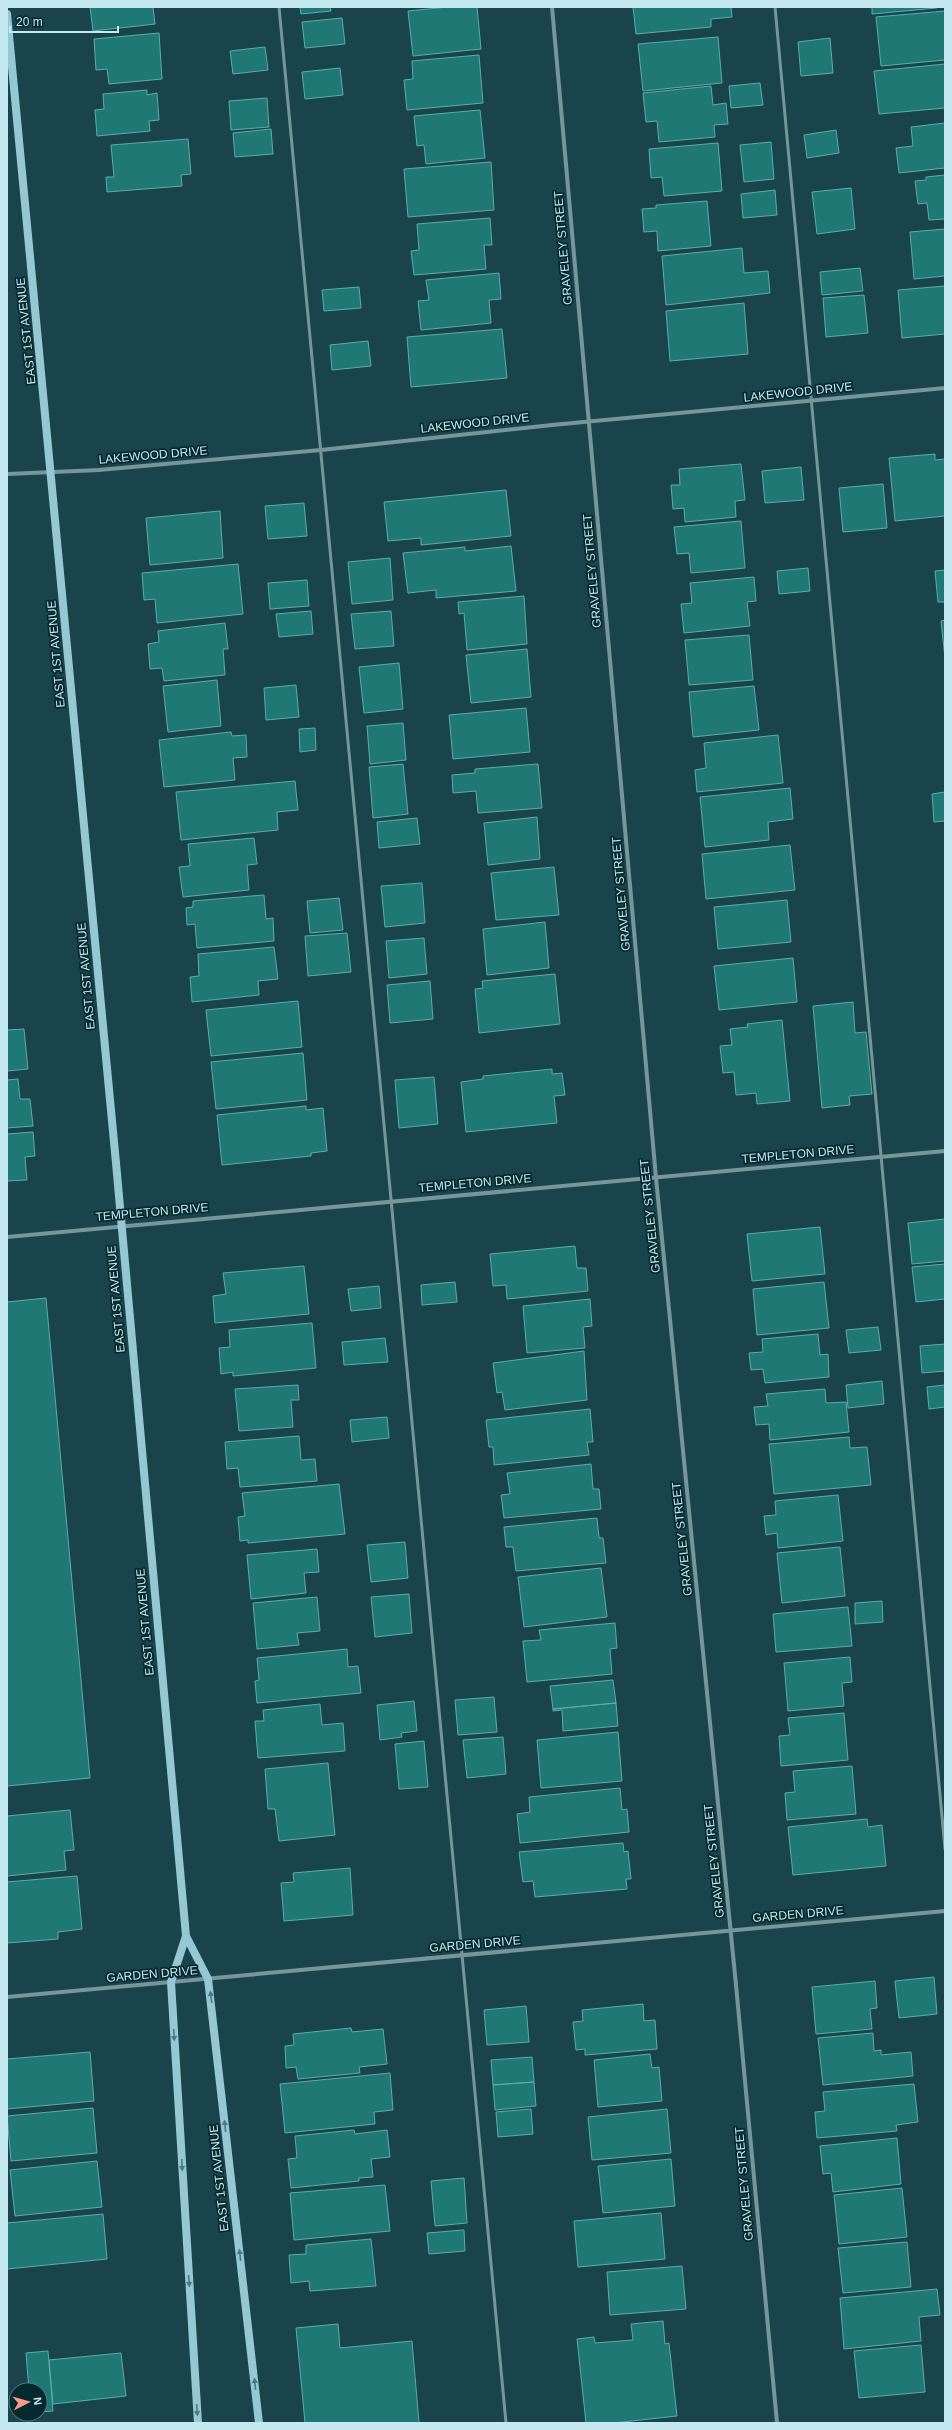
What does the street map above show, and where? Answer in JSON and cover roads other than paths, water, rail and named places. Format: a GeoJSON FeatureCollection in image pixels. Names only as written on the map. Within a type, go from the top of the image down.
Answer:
{"type":"FeatureCollection","features":[{"type":"Feature","properties":{"kind":"main road","name":"EAST 1ST AVENUE"},"geometry":{"type":"LineString","coordinates":[[7,14],[51,471],[186,1936],[208,1979],[259,2423]]}},
{"type":"Feature","properties":{"kind":"main road","name":"EAST 1ST AVENUE"},"geometry":{"type":"LineString","coordinates":[[186,1936],[171,1982],[198,2423]]}},
{"type":"Feature","properties":{"kind":"street","name":"GRAVELEY STREET"},"geometry":{"type":"LineString","coordinates":[[552,7],[656,1178],[731,1930],[777,2423]]}},
{"type":"Feature","properties":{"kind":"street","name":"LAKEWOOD DRIVE"},"geometry":{"type":"LineString","coordinates":[[7,474],[99,470],[321,450],[589,422],[945,388]]}},
{"type":"Feature","properties":{"kind":"street","name":"TEMPLETON DRIVE"},"geometry":{"type":"LineString","coordinates":[[7,1237],[391,1200],[656,1178],[945,1151]]}},
{"type":"Feature","properties":{"kind":"street","name":"GARDEN DRIVE"},"geometry":{"type":"LineString","coordinates":[[7,1997],[945,1911]]}},
{"type":"Feature","properties":{"kind":"lane"},"geometry":{"type":"LineString","coordinates":[[279,7],[506,2423]]}},
{"type":"Feature","properties":{"kind":"lane"},"geometry":{"type":"LineString","coordinates":[[775,7],[945,1849]]}}]}
